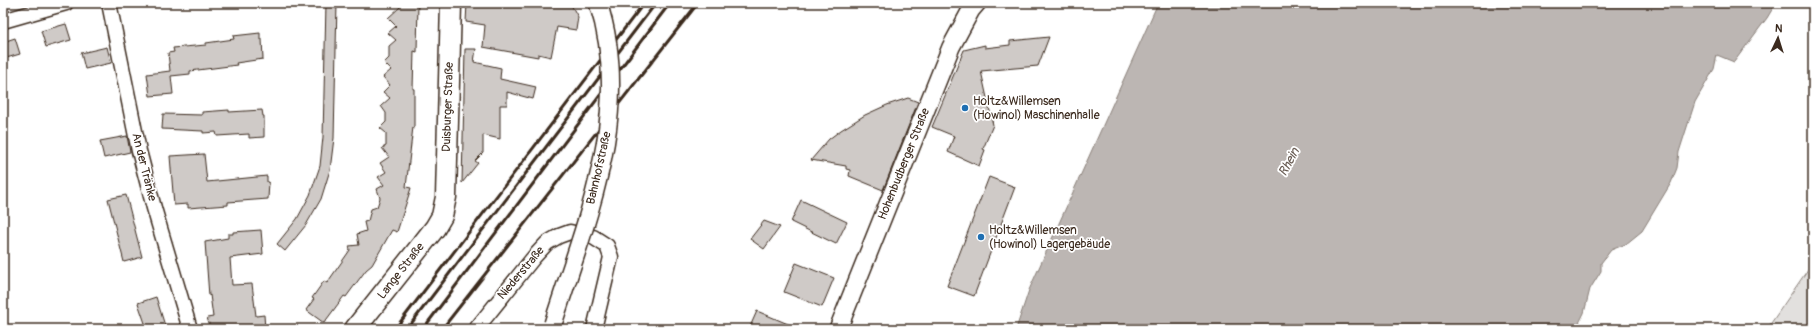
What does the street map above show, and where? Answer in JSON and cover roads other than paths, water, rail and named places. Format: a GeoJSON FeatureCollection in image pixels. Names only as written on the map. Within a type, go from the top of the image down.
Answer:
{"type":"FeatureCollection","features":[{"type":"Feature","properties":{"kind":"main road","name":"Duisburger Straße"},"geometry":{"type":"LineString","coordinates":[[444,210],[446,197],[451,3]]}},
{"type":"Feature","properties":{"kind":"main road","name":"Lange Straße"},"geometry":{"type":"LineString","coordinates":[[355,329],[435,228],[444,210]]}},
{"type":"Feature","properties":{"kind":"street"},"geometry":{"type":"LineString","coordinates":[[3,22],[66,3]]}},
{"type":"Feature","properties":{"kind":"street","name":"An der Tränke"},"geometry":{"type":"LineString","coordinates":[[109,3],[139,151],[154,208],[190,329]]}},
{"type":"Feature","properties":{"kind":"street","name":"Bahnhofstraße"},"geometry":{"type":"LineString","coordinates":[[552,327],[596,188],[607,137],[610,107],[610,61],[603,19],[598,3]]}},
{"type":"Feature","properties":{"kind":"street","name":"Hohenbudberger Straße"},"geometry":{"type":"LineString","coordinates":[[838,329],[951,47],[971,10],[977,3]]}},
{"type":"Feature","properties":{"kind":"street","name":"Niederstraße"},"geometry":{"type":"LineString","coordinates":[[476,329],[547,243],[570,232],[593,237],[607,246],[612,257],[594,329]]}},
{"type":"Feature","properties":{"kind":"water","name":"Rhein"},"geometry":{"type":"Polygon","coordinates":[[[1158,3],[1776,3],[1767,18],[1734,62],[1717,55],[1714,69],[1695,102],[1679,152],[1677,168],[1671,183],[1642,231],[1626,244],[1611,250],[1601,263],[1601,271],[1590,289],[1584,313],[1576,329],[1016,329],[1029,290],[1158,3]]]}},
{"type":"Feature","properties":{"kind":"railway"},"geometry":{"type":"LineString","coordinates":[[395,329],[644,3]]}},
{"type":"Feature","properties":{"kind":"railway"},"geometry":{"type":"LineString","coordinates":[[407,329],[656,3]]}},
{"type":"Feature","properties":{"kind":"railway"},"geometry":{"type":"LineString","coordinates":[[423,329],[670,3]]}},
{"type":"Feature","properties":{"kind":"railway"},"geometry":{"type":"LineString","coordinates":[[442,329],[698,3]]}},
{"type":"Feature","properties":{"kind":"place","name":"Holtz&Willemsen (Howinol) Maschinenhalle"},"geometry":{"type":"Point","coordinates":[965,108]}},
{"type":"Feature","properties":{"kind":"place","name":"Holtz&Willemsen (Howinol) Lagergebäude"},"geometry":{"type":"Point","coordinates":[981,237]}}]}
